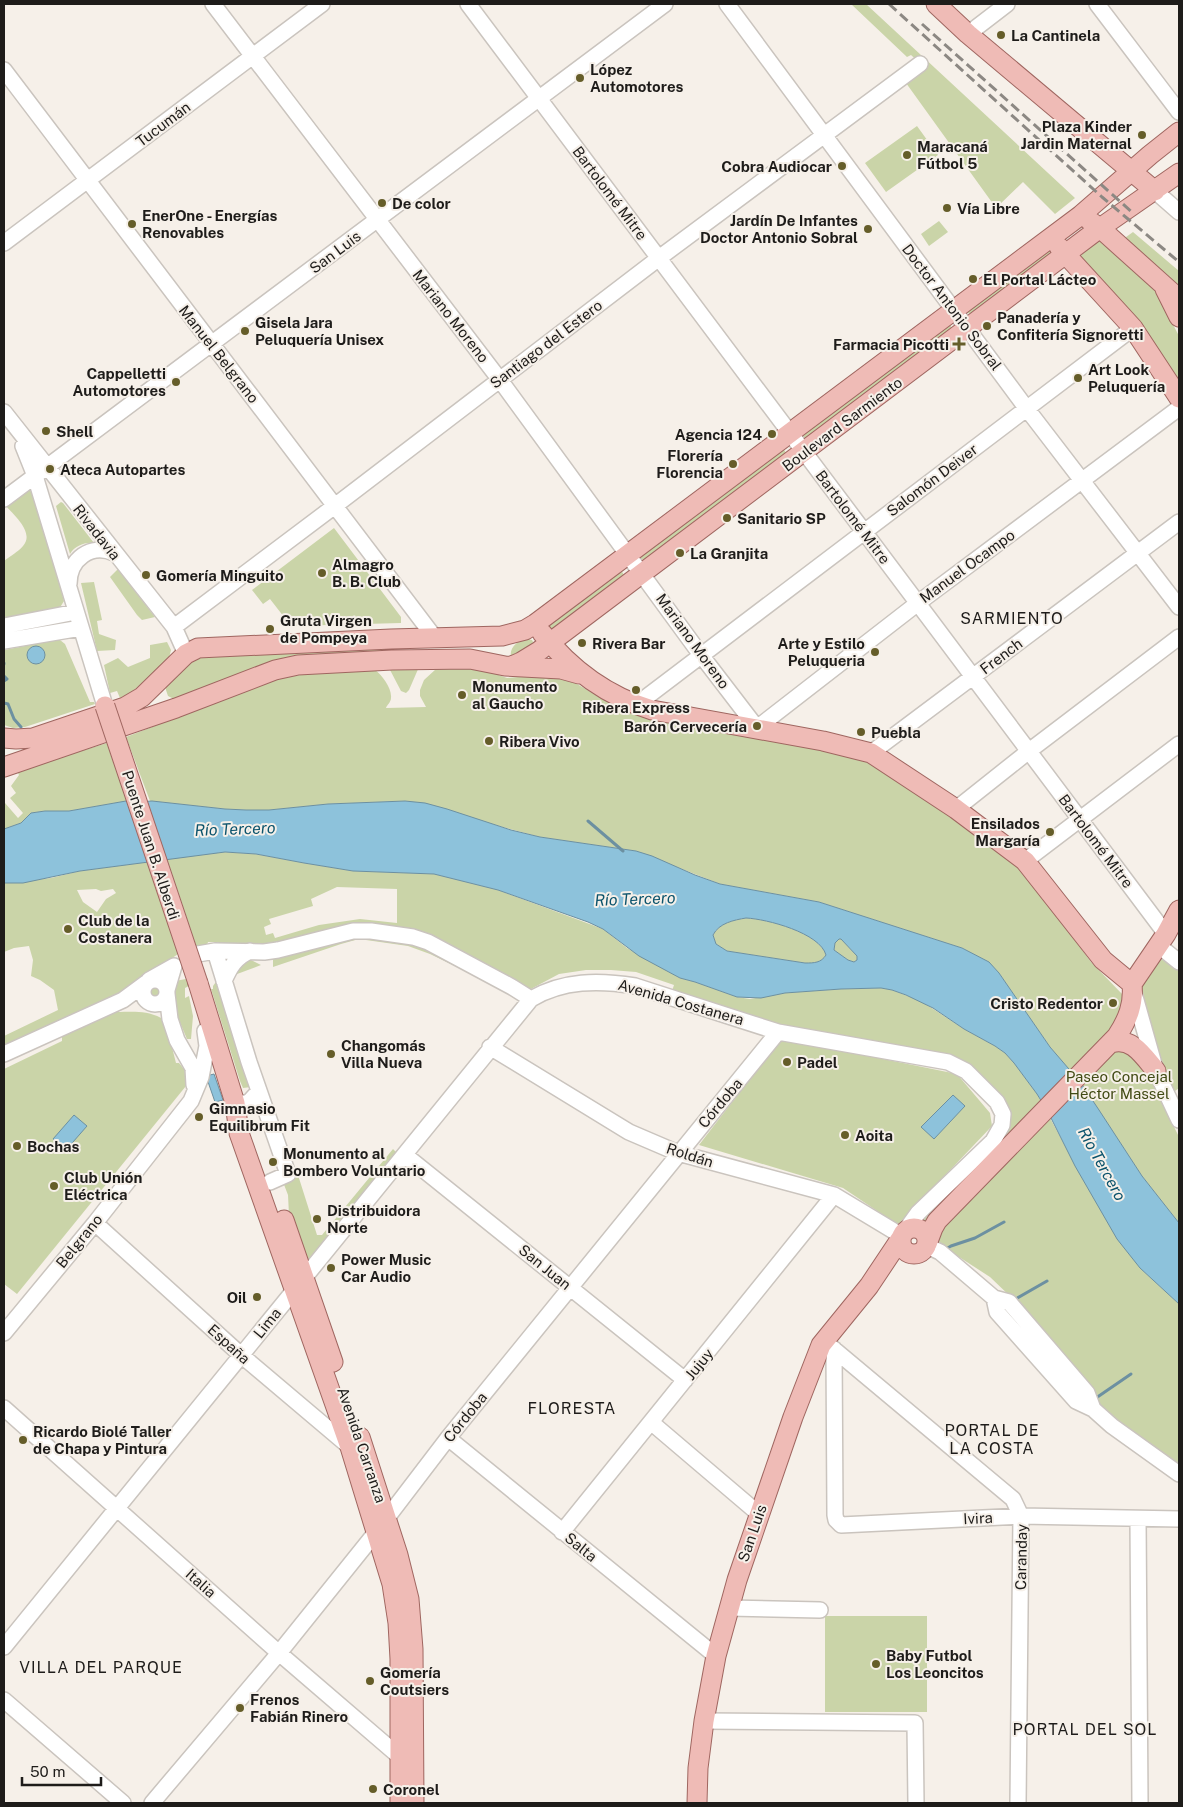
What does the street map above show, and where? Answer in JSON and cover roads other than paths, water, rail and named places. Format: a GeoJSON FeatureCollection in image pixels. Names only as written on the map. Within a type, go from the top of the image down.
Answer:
{"type":"FeatureCollection","features":[{"type":"Feature","properties":{"kind":"main road"},"geometry":{"type":"LineString","coordinates":[[936,4],[968,34],[1155,191]]}},
{"type":"Feature","properties":{"kind":"main road","name":"Boulevard Sarmiento"},"geometry":{"type":"LineString","coordinates":[[513,634],[535,624],[1051,238],[1179,132]]}},
{"type":"Feature","properties":{"kind":"main road","name":"Boulevard Sarmiento"},"geometry":{"type":"LineString","coordinates":[[507,665],[530,657],[550,643],[1066,256],[1100,228],[1179,173]]}},
{"type":"Feature","properties":{"kind":"main road"},"geometry":{"type":"LineString","coordinates":[[1081,215],[1100,228],[1179,299]]}},
{"type":"Feature","properties":{"kind":"main road"},"geometry":{"type":"LineString","coordinates":[[1051,238],[1133,328],[1179,398]]}},
{"type":"Feature","properties":{"kind":"main road"},"geometry":{"type":"LineString","coordinates":[[1162,284],[1179,317]]}},
{"type":"Feature","properties":{"kind":"main road"},"geometry":{"type":"LineString","coordinates":[[535,624],[561,656],[582,675],[621,699],[636,705],[652,710],[823,741],[871,753],[956,809],[1025,861],[1103,960],[1132,984]]}},
{"type":"Feature","properties":{"kind":"main road"},"geometry":{"type":"LineString","coordinates":[[4,738],[33,738],[118,710],[142,697],[186,654],[198,648],[513,634]]}},
{"type":"Feature","properties":{"kind":"main road"},"geometry":{"type":"LineString","coordinates":[[507,665],[500,658],[504,644],[513,634]]}},
{"type":"Feature","properties":{"kind":"main road"},"geometry":{"type":"LineString","coordinates":[[391,639],[392,660]]}},
{"type":"Feature","properties":{"kind":"main road"},"geometry":{"type":"LineString","coordinates":[[4,767],[176,708],[287,667],[309,664],[392,660],[470,659],[507,665],[561,669],[582,675]]}},
{"type":"Feature","properties":{"kind":"main road"},"geometry":{"type":"LineString","coordinates":[[161,678],[158,687],[159,696],[165,703],[176,708]]}},
{"type":"Feature","properties":{"kind":"main road","name":"Puente Juan B. Alberdi"},"geometry":{"type":"LineString","coordinates":[[105,706],[198,983]]}},
{"type":"Feature","properties":{"kind":"main road"},"geometry":{"type":"LineString","coordinates":[[937,1221],[923,1248],[910,1254],[904,1250],[901,1243],[906,1233],[929,1227],[937,1221],[1117,1036],[1129,1013],[1133,999],[1132,984],[1162,940],[1179,910]]}},
{"type":"Feature","properties":{"kind":"main road","name":"Avenida Carranza"},"geometry":{"type":"LineString","coordinates":[[198,983],[206,1022],[236,1103],[252,1129],[270,1182],[330,1391],[350,1447],[404,1575],[412,1622],[414,1803]]}},
{"type":"Feature","properties":{"kind":"main road"},"geometry":{"type":"LineString","coordinates":[[1107,1047],[1122,1041],[1131,1044],[1156,1072]]}},
{"type":"Feature","properties":{"kind":"main road","name":"Avenida Carranza"},"geometry":{"type":"LineString","coordinates":[[236,1103],[240,1133],[368,1461],[382,1525],[398,1623],[400,1658],[400,1803]]}},
{"type":"Feature","properties":{"kind":"main road","name":"San Luis"},"geometry":{"type":"LineString","coordinates":[[697,1803],[698,1768],[704,1721],[716,1656],[728,1608],[759,1514],[817,1353],[829,1345],[906,1233]]}},
{"type":"Feature","properties":{"kind":"main road","name":"San Luis"},"geometry":{"type":"LineString","coordinates":[[869,1286],[923,1248]]}},
{"type":"Feature","properties":{"kind":"street","name":"Mariano Moreno"},"geometry":{"type":"LineString","coordinates":[[213,4],[500,380],[701,655],[757,728]]}},
{"type":"Feature","properties":{"kind":"street","name":"Tucumán"},"geometry":{"type":"LineString","coordinates":[[4,243],[322,4]]}},
{"type":"Feature","properties":{"kind":"street","name":"Bartolomé Mitre"},"geometry":{"type":"LineString","coordinates":[[468,4],[1080,819],[1179,962]]}},
{"type":"Feature","properties":{"kind":"street","name":"San Luis"},"geometry":{"type":"LineString","coordinates":[[4,499],[665,4]]}},
{"type":"Feature","properties":{"kind":"street","name":"Doctor Antonio Sobral"},"geometry":{"type":"LineString","coordinates":[[727,4],[1027,409],[1179,607]]}},
{"type":"Feature","properties":{"kind":"street"},"geometry":{"type":"LineString","coordinates":[[968,34],[1007,4]]}},
{"type":"Feature","properties":{"kind":"street"},"geometry":{"type":"LineString","coordinates":[[1097,4],[1179,112]]}},
{"type":"Feature","properties":{"kind":"street","name":"Santiago del Estero"},"geometry":{"type":"LineString","coordinates":[[174,627],[659,258],[920,64]]}},
{"type":"Feature","properties":{"kind":"street","name":"Manuel Belgrano"},"geometry":{"type":"LineString","coordinates":[[4,70],[211,344],[336,505],[435,638]]}},
{"type":"Feature","properties":{"kind":"street"},"geometry":{"type":"LineString","coordinates":[[1155,191],[1179,212]]}},
{"type":"Feature","properties":{"kind":"street","name":"Salomón Deiver"},"geometry":{"type":"LineString","coordinates":[[636,705],[1133,328]]}},
{"type":"Feature","properties":{"kind":"street","name":"Manuel Ocampo"},"geometry":{"type":"LineString","coordinates":[[757,728],[918,603],[1179,408]]}},
{"type":"Feature","properties":{"kind":"street"},"geometry":{"type":"LineString","coordinates":[[4,412],[41,472],[69,588],[105,706]]}},
{"type":"Feature","properties":{"kind":"street","name":"Rivadavia"},"geometry":{"type":"LineString","coordinates":[[41,472],[114,553],[174,627],[186,654]]}},
{"type":"Feature","properties":{"kind":"street","name":"French"},"geometry":{"type":"LineString","coordinates":[[871,753],[1179,522]]}},
{"type":"Feature","properties":{"kind":"street"},"geometry":{"type":"LineString","coordinates":[[69,588],[69,575],[73,567],[86,554],[95,549],[106,549],[114,553]]}},
{"type":"Feature","properties":{"kind":"street"},"geometry":{"type":"LineString","coordinates":[[4,626],[76,612]]}},
{"type":"Feature","properties":{"kind":"street"},"geometry":{"type":"LineString","coordinates":[[4,641],[81,628]]}},
{"type":"Feature","properties":{"kind":"street"},"geometry":{"type":"LineString","coordinates":[[956,809],[1179,637]]}},
{"type":"Feature","properties":{"kind":"street"},"geometry":{"type":"LineString","coordinates":[[1025,861],[1179,744]]}},
{"type":"Feature","properties":{"kind":"street"},"geometry":{"type":"LineString","coordinates":[[198,954],[215,951],[278,950],[353,932],[371,931],[413,936],[428,942],[531,999]]}},
{"type":"Feature","properties":{"kind":"street"},"geometry":{"type":"LineString","coordinates":[[215,951],[259,1091],[288,1174],[270,1182]]}},
{"type":"Feature","properties":{"kind":"street"},"geometry":{"type":"LineString","coordinates":[[224,981],[235,961],[242,954],[250,951]]}},
{"type":"Feature","properties":{"kind":"street"},"geometry":{"type":"LineString","coordinates":[[4,1054],[123,1000],[177,963],[168,992],[162,1002],[150,1003],[123,1000]]}},
{"type":"Feature","properties":{"kind":"street"},"geometry":{"type":"LineString","coordinates":[[148,982],[161,981],[168,992],[170,1019],[180,1045],[193,1068],[194,1085],[191,1101]]}},
{"type":"Feature","properties":{"kind":"street"},"geometry":{"type":"LineString","coordinates":[[148,982],[142,993],[150,1003],[159,1008],[170,1019]]}},
{"type":"Feature","properties":{"kind":"street","name":"Avenida Costanera"},"geometry":{"type":"LineString","coordinates":[[531,999],[555,987],[575,983],[613,982],[634,986],[778,1032],[948,1062],[957,1066],[971,1076],[1000,1108],[1003,1114],[1002,1125],[993,1141],[918,1213],[906,1233]]}},
{"type":"Feature","properties":{"kind":"street"},"geometry":{"type":"LineString","coordinates":[[1132,984],[1156,1072],[1175,1100],[1179,1120]]}},
{"type":"Feature","properties":{"kind":"street","name":"Lima"},"geometry":{"type":"LineString","coordinates":[[4,1647],[240,1355],[405,1155],[490,1047],[531,999]]}},
{"type":"Feature","properties":{"kind":"street"},"geometry":{"type":"LineString","coordinates":[[180,1045],[189,1050],[196,1050],[203,1040],[206,1022]]}},
{"type":"Feature","properties":{"kind":"street","name":"Belgrano"},"geometry":{"type":"LineString","coordinates":[[4,1333],[95,1223],[191,1101],[201,1077],[207,1046],[206,1022]]}},
{"type":"Feature","properties":{"kind":"street","name":"Córdoba"},"geometry":{"type":"LineString","coordinates":[[152,1803],[279,1653],[382,1525],[448,1438],[778,1032]]}},
{"type":"Feature","properties":{"kind":"street","name":"Roldán"},"geometry":{"type":"LineString","coordinates":[[490,1047],[629,1132],[678,1154],[834,1195],[906,1233]]}},
{"type":"Feature","properties":{"kind":"street"},"geometry":{"type":"LineString","coordinates":[[236,1103],[244,1094],[259,1091]]}},
{"type":"Feature","properties":{"kind":"street","name":"San Juan"},"geometry":{"type":"LineString","coordinates":[[405,1155],[685,1380]]}},
{"type":"Feature","properties":{"kind":"street","name":"Jujuy"},"geometry":{"type":"LineString","coordinates":[[562,1532],[652,1423],[834,1195]]}},
{"type":"Feature","properties":{"kind":"street","name":"España"},"geometry":{"type":"LineString","coordinates":[[95,1223],[240,1355],[368,1461]]}},
{"type":"Feature","properties":{"kind":"street"},"geometry":{"type":"LineString","coordinates":[[923,1248],[945,1256],[994,1298],[1009,1302],[1087,1392],[1093,1409],[1112,1426],[1179,1474]]}},
{"type":"Feature","properties":{"kind":"street","name":"Caranday"},"geometry":{"type":"LineString","coordinates":[[829,1345],[1013,1499],[1021,1516],[1018,1803]]}},
{"type":"Feature","properties":{"kind":"street","name":"Ivira"},"geometry":{"type":"LineString","coordinates":[[829,1345],[835,1515],[838,1523],[845,1526],[1021,1516],[1179,1519]]}},
{"type":"Feature","properties":{"kind":"street"},"geometry":{"type":"LineString","coordinates":[[309,1414],[319,1416],[328,1413],[332,1402],[330,1391]]}},
{"type":"Feature","properties":{"kind":"street","name":"Italia"},"geometry":{"type":"LineString","coordinates":[[4,1408],[279,1653],[400,1757]]}},
{"type":"Feature","properties":{"kind":"street"},"geometry":{"type":"LineString","coordinates":[[652,1423],[759,1514]]}},
{"type":"Feature","properties":{"kind":"street","name":"Salta"},"geometry":{"type":"LineString","coordinates":[[448,1438],[716,1656]]}},
{"type":"Feature","properties":{"kind":"street"},"geometry":{"type":"LineString","coordinates":[[1131,1803],[1140,1803],[1138,1518]]}},
{"type":"Feature","properties":{"kind":"street"},"geometry":{"type":"LineString","coordinates":[[728,1608],[820,1610]]}},
{"type":"Feature","properties":{"kind":"street"},"geometry":{"type":"LineString","coordinates":[[4,1700],[123,1803]]}},
{"type":"Feature","properties":{"kind":"street"},"geometry":{"type":"LineString","coordinates":[[704,1721],[915,1723],[916,1803]]}},
{"type":"Feature","properties":{"kind":"water"},"geometry":{"type":"Polygon","coordinates":[[[36,646],[42,649],[45,655],[42,661],[36,664],[30,661],[27,655],[30,649],[36,646]]]}},
{"type":"Feature","properties":{"kind":"water","name":"Río Tercero"},"geometry":{"type":"Polygon","coordinates":[[[126,801],[152,801],[246,810],[269,810],[328,804],[405,801],[425,803],[511,830],[540,837],[636,851],[720,884],[819,902],[962,948],[989,962],[999,973],[1050,1047],[1081,1083],[1142,1176],[1179,1223],[1179,1304],[1140,1268],[1117,1239],[1075,1166],[1048,1112],[1014,1063],[995,1046],[964,1029],[933,1008],[906,995],[881,988],[785,993],[761,998],[737,997],[680,978],[639,956],[603,929],[588,922],[498,890],[434,874],[353,871],[256,854],[225,852],[80,871],[23,883],[4,883],[4,829],[21,823],[31,813],[69,811],[126,801]],[[746,918],[732,921],[719,928],[713,935],[716,944],[727,951],[805,963],[820,961],[826,955],[822,947],[804,934],[779,924],[746,918]],[[839,939],[835,943],[834,950],[848,960],[854,962],[857,960],[857,956],[839,939]]]}},
{"type":"Feature","properties":{"kind":"water"},"geometry":{"type":"Polygon","coordinates":[[[214,1074],[223,1100],[215,1102],[206,1076],[214,1074]]]}},
{"type":"Feature","properties":{"kind":"water"},"geometry":{"type":"Polygon","coordinates":[[[953,1095],[965,1106],[934,1139],[921,1127],[953,1095]]]}},
{"type":"Feature","properties":{"kind":"water"},"geometry":{"type":"Polygon","coordinates":[[[74,1115],[87,1126],[66,1150],[53,1139],[74,1115]]]}},
{"type":"Feature","properties":{"kind":"waterway"},"geometry":{"type":"LineString","coordinates":[[4,676],[7,679],[4,681]]}},
{"type":"Feature","properties":{"kind":"waterway"},"geometry":{"type":"LineString","coordinates":[[4,703],[8,704],[14,719],[21,727]]}},
{"type":"Feature","properties":{"kind":"waterway"},"geometry":{"type":"LineString","coordinates":[[588,821],[623,851]]}},
{"type":"Feature","properties":{"kind":"waterway"},"geometry":{"type":"LineString","coordinates":[[946,1249],[975,1238],[1004,1222]]}},
{"type":"Feature","properties":{"kind":"waterway"},"geometry":{"type":"LineString","coordinates":[[1014,1300],[1047,1281]]}},
{"type":"Feature","properties":{"kind":"waterway"},"geometry":{"type":"LineString","coordinates":[[1096,1398],[1131,1374]]}},
{"type":"Feature","properties":{"kind":"railway"},"geometry":{"type":"LineString","coordinates":[[889,4],[1102,197],[1179,262]]}},
{"type":"Feature","properties":{"kind":"railway"},"geometry":{"type":"LineString","coordinates":[[922,24],[1134,214]]}},
{"type":"Feature","properties":{"kind":"place","name":"La Cantinela"},"geometry":{"type":"Point","coordinates":[1001,35]}},
{"type":"Feature","properties":{"kind":"place","name":"López Automotores"},"geometry":{"type":"Point","coordinates":[580,78]}},
{"type":"Feature","properties":{"kind":"place","name":"Plaza Kinder Jardin Maternal"},"geometry":{"type":"Point","coordinates":[1142,135]}},
{"type":"Feature","properties":{"kind":"place","name":"Maracaná Fútbol 5"},"geometry":{"type":"Point","coordinates":[907,155]}},
{"type":"Feature","properties":{"kind":"place","name":"Cobra Audiocar"},"geometry":{"type":"Point","coordinates":[842,166]}},
{"type":"Feature","properties":{"kind":"place","name":"De color"},"geometry":{"type":"Point","coordinates":[382,203]}},
{"type":"Feature","properties":{"kind":"place","name":"Vía Libre"},"geometry":{"type":"Point","coordinates":[947,208]}},
{"type":"Feature","properties":{"kind":"place","name":"EnerOne - Energías Renovables"},"geometry":{"type":"Point","coordinates":[132,224]}},
{"type":"Feature","properties":{"kind":"place","name":"Jardín De Infantes Doctor Antonio Sobral"},"geometry":{"type":"Point","coordinates":[868,229]}},
{"type":"Feature","properties":{"kind":"place","name":"El Portal Lácteo"},"geometry":{"type":"Point","coordinates":[973,279]}},
{"type":"Feature","properties":{"kind":"place","name":"Panadería y Confitería Signoretti"},"geometry":{"type":"Point","coordinates":[987,326]}},
{"type":"Feature","properties":{"kind":"place","name":"Gisela Jara Peluquería Unisex"},"geometry":{"type":"Point","coordinates":[245,331]}},
{"type":"Feature","properties":{"kind":"place","name":"Farmacia Picotti"},"geometry":{"type":"Point","coordinates":[959,344]}},
{"type":"Feature","properties":{"kind":"place","name":"Art Look Peluquería"},"geometry":{"type":"Point","coordinates":[1078,378]}},
{"type":"Feature","properties":{"kind":"place","name":"Cappelletti Automotores"},"geometry":{"type":"Point","coordinates":[176,382]}},
{"type":"Feature","properties":{"kind":"place","name":"Shell"},"geometry":{"type":"Point","coordinates":[46,431]}},
{"type":"Feature","properties":{"kind":"place","name":"Agencia 124"},"geometry":{"type":"Point","coordinates":[772,434]}},
{"type":"Feature","properties":{"kind":"place","name":"Florería Florencia"},"geometry":{"type":"Point","coordinates":[733,464]}},
{"type":"Feature","properties":{"kind":"place","name":"Ateca Autopartes"},"geometry":{"type":"Point","coordinates":[50,469]}},
{"type":"Feature","properties":{"kind":"place","name":"Sanitario SP"},"geometry":{"type":"Point","coordinates":[727,518]}},
{"type":"Feature","properties":{"kind":"place","name":"La Granjita"},"geometry":{"type":"Point","coordinates":[680,553]}},
{"type":"Feature","properties":{"kind":"place","name":"Almagro B. B. Club"},"geometry":{"type":"Point","coordinates":[322,573]}},
{"type":"Feature","properties":{"kind":"place","name":"Gomería Minguito"},"geometry":{"type":"Point","coordinates":[146,575]}},
{"type":"Feature","properties":{"kind":"place","name":"Gruta Virgen de Pompeya"},"geometry":{"type":"Point","coordinates":[270,629]}},
{"type":"Feature","properties":{"kind":"place","name":"Rivera Bar"},"geometry":{"type":"Point","coordinates":[582,643]}},
{"type":"Feature","properties":{"kind":"place","name":"Arte y Estilo Peluqueria"},"geometry":{"type":"Point","coordinates":[875,652]}},
{"type":"Feature","properties":{"kind":"place","name":"Ribera Express"},"geometry":{"type":"Point","coordinates":[636,690]}},
{"type":"Feature","properties":{"kind":"place","name":"Monumento al Gaucho"},"geometry":{"type":"Point","coordinates":[462,695]}},
{"type":"Feature","properties":{"kind":"place","name":"Barón Cervecería"},"geometry":{"type":"Point","coordinates":[757,726]}},
{"type":"Feature","properties":{"kind":"place","name":"Puebla"},"geometry":{"type":"Point","coordinates":[861,732]}},
{"type":"Feature","properties":{"kind":"place","name":"Ribera Vivo"},"geometry":{"type":"Point","coordinates":[489,741]}},
{"type":"Feature","properties":{"kind":"place","name":"Ensilados Margaría"},"geometry":{"type":"Point","coordinates":[1050,832]}},
{"type":"Feature","properties":{"kind":"place","name":"Club de la Costanera"},"geometry":{"type":"Point","coordinates":[68,929]}},
{"type":"Feature","properties":{"kind":"place","name":"Cristo Redentor"},"geometry":{"type":"Point","coordinates":[1113,1003]}},
{"type":"Feature","properties":{"kind":"place","name":"Changomás Villa Nueva"},"geometry":{"type":"Point","coordinates":[331,1054]}},
{"type":"Feature","properties":{"kind":"place","name":"Padel"},"geometry":{"type":"Point","coordinates":[787,1062]}},
{"type":"Feature","properties":{"kind":"place","name":"Gimnasio Equilibrum Fit"},"geometry":{"type":"Point","coordinates":[199,1117]}},
{"type":"Feature","properties":{"kind":"place","name":"Aoita"},"geometry":{"type":"Point","coordinates":[845,1135]}},
{"type":"Feature","properties":{"kind":"place","name":"Bochas"},"geometry":{"type":"Point","coordinates":[17,1146]}},
{"type":"Feature","properties":{"kind":"place","name":"Monumento al Bombero Voluntario"},"geometry":{"type":"Point","coordinates":[273,1162]}},
{"type":"Feature","properties":{"kind":"place","name":"Club Unión Eléctrica"},"geometry":{"type":"Point","coordinates":[54,1186]}},
{"type":"Feature","properties":{"kind":"place","name":"Distribuidora Norte"},"geometry":{"type":"Point","coordinates":[317,1219]}},
{"type":"Feature","properties":{"kind":"place","name":"Power Music Car Audio"},"geometry":{"type":"Point","coordinates":[331,1268]}},
{"type":"Feature","properties":{"kind":"place","name":"Oil"},"geometry":{"type":"Point","coordinates":[257,1297]}},
{"type":"Feature","properties":{"kind":"place","name":"Ricardo Biolé Taller de Chapa y Pintura"},"geometry":{"type":"Point","coordinates":[23,1440]}},
{"type":"Feature","properties":{"kind":"place","name":"Baby Futbol Los Leoncitos"},"geometry":{"type":"Point","coordinates":[876,1664]}},
{"type":"Feature","properties":{"kind":"place","name":"Gomería Coutsiers"},"geometry":{"type":"Point","coordinates":[370,1681]}},
{"type":"Feature","properties":{"kind":"place","name":"Frenos Fabián Rinero"},"geometry":{"type":"Point","coordinates":[240,1708]}},
{"type":"Feature","properties":{"kind":"place","name":"Coronel"},"geometry":{"type":"Point","coordinates":[373,1789]}},
{"type":"Feature","properties":{"kind":"district","name":"SARMIENTO"},"geometry":{"type":"Point","coordinates":[1012,618]}},
{"type":"Feature","properties":{"kind":"district","name":"FLORESTA"},"geometry":{"type":"Point","coordinates":[572,1408]}},
{"type":"Feature","properties":{"kind":"district","name":"PORTAL DE LA COSTA"},"geometry":{"type":"Point","coordinates":[992,1439]}},
{"type":"Feature","properties":{"kind":"district","name":"VILLA DEL PARQUE"},"geometry":{"type":"Point","coordinates":[101,1667]}},
{"type":"Feature","properties":{"kind":"district","name":"PORTAL DEL SOL"},"geometry":{"type":"Point","coordinates":[1085,1729]}},
{"type":"Feature","properties":{"kind":"park label","name":"Paseo Concejal Héctor Massel"},"geometry":{"type":"Point","coordinates":[1119,1084]}}]}
